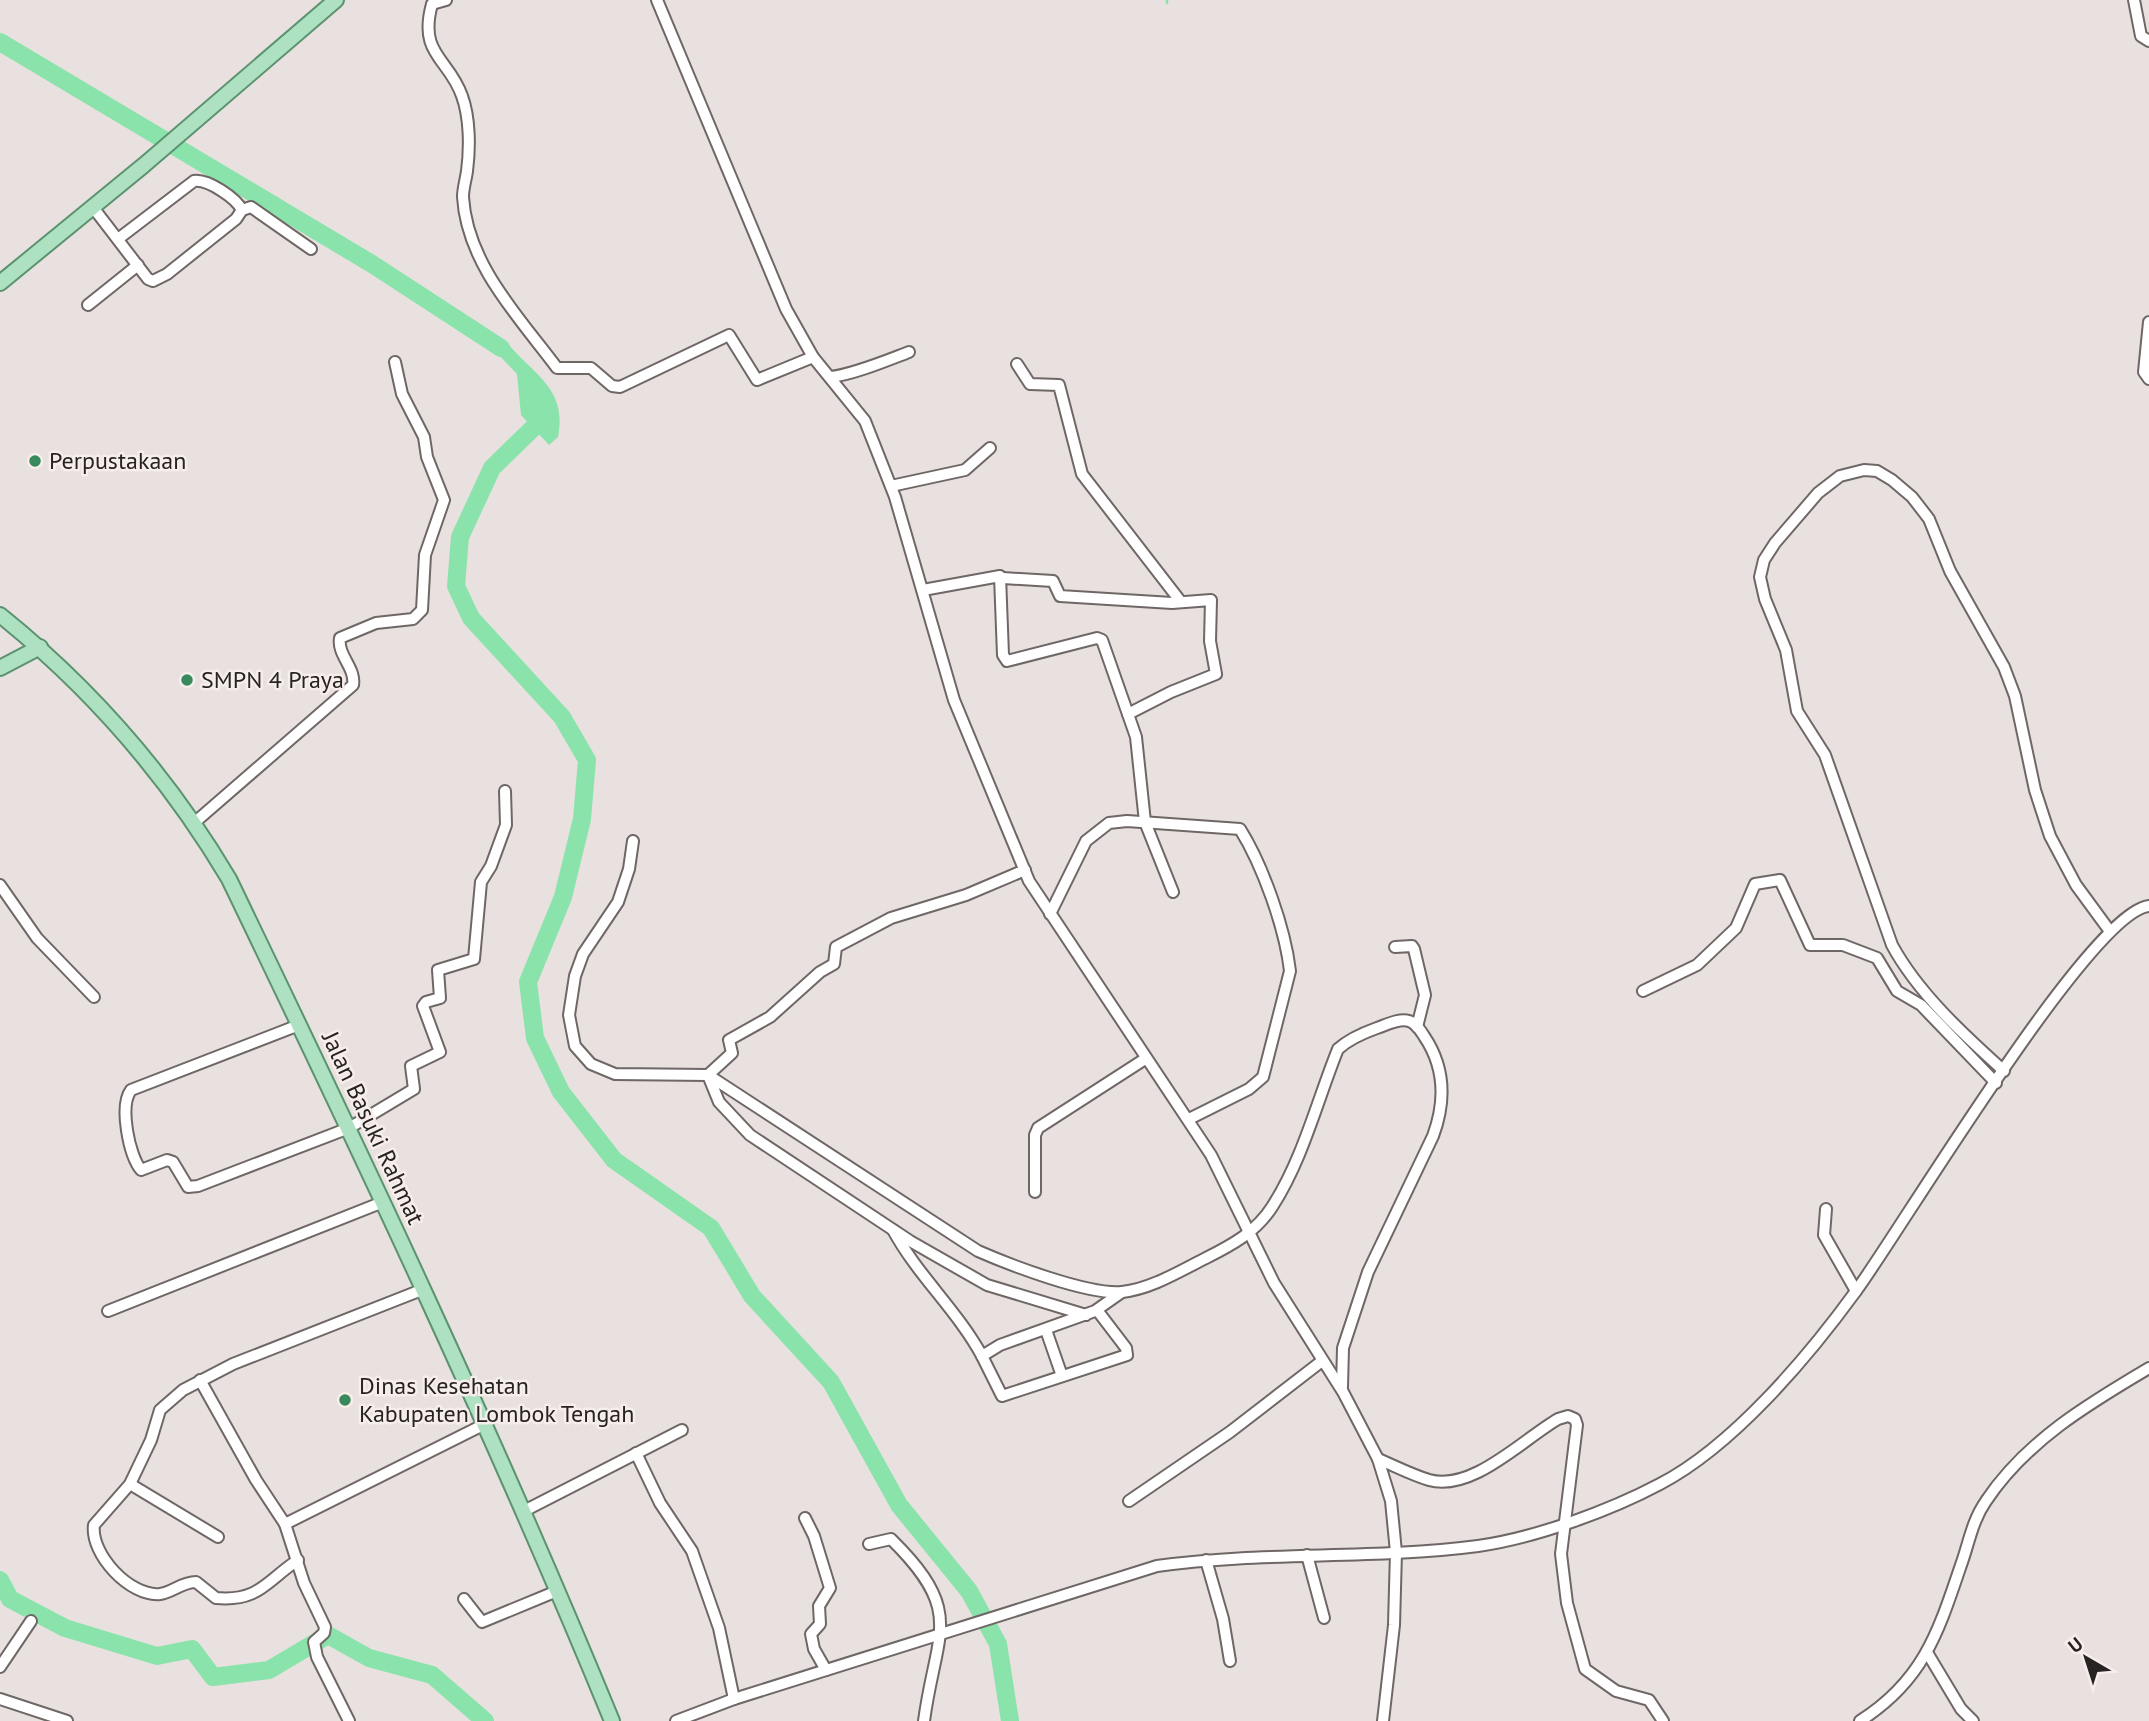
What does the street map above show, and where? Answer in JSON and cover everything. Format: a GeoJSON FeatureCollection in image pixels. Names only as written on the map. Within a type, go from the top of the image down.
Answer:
{"type":"FeatureCollection","features":[{"type":"Feature","properties":{"kind":"main road"},"geometry":{"type":"LineString","coordinates":[[0,283],[144,165],[327,3]]}},
{"type":"Feature","properties":{"kind":"main road","name":"Jalan Basuki Rahmat"},"geometry":{"type":"LineString","coordinates":[[0,615],[40,648],[130,741],[194,823],[229,879],[424,1289],[524,1511],[612,1721]]}},
{"type":"Feature","properties":{"kind":"main road"},"geometry":{"type":"LineString","coordinates":[[0,668],[40,648]]}},
{"type":"Feature","properties":{"kind":"street"},"geometry":{"type":"LineString","coordinates":[[446,0],[432,4],[429,35],[433,51],[463,99],[468,133],[463,197],[480,259],[491,279],[557,368],[592,368],[612,386],[620,387],[729,335],[757,380],[813,357]]}},
{"type":"Feature","properties":{"kind":"street"},"geometry":{"type":"LineString","coordinates":[[657,0],[786,309],[813,357],[864,421],[891,486],[950,691],[1000,817],[1025,870],[1050,914],[1144,1059],[1189,1119],[1211,1155],[1274,1283],[1342,1390],[1378,1459],[1391,1501],[1396,1552],[1394,1625],[1383,1721]]}},
{"type":"Feature","properties":{"kind":"street"},"geometry":{"type":"LineString","coordinates":[[2134,0],[2141,36],[2149,41]]}},
{"type":"Feature","properties":{"kind":"street"},"geometry":{"type":"LineString","coordinates":[[118,239],[194,181],[205,182],[237,203],[242,210]]}},
{"type":"Feature","properties":{"kind":"street"},"geometry":{"type":"LineString","coordinates":[[92,206],[148,279],[158,279],[236,219],[242,210],[256,208],[311,249]]}},
{"type":"Feature","properties":{"kind":"street"},"geometry":{"type":"LineString","coordinates":[[88,305],[138,265]]}},
{"type":"Feature","properties":{"kind":"street"},"geometry":{"type":"LineString","coordinates":[[2149,321],[2144,373],[2149,379]]}},
{"type":"Feature","properties":{"kind":"street"},"geometry":{"type":"LineString","coordinates":[[830,377],[848,375],[870,364],[909,352]]}},
{"type":"Feature","properties":{"kind":"street"},"geometry":{"type":"LineString","coordinates":[[194,823],[353,685],[353,674],[340,648],[340,638],[376,623],[413,619],[422,610],[423,566],[442,511],[443,492],[430,464],[424,437],[402,394],[395,362]]}},
{"type":"Feature","properties":{"kind":"street"},"geometry":{"type":"LineString","coordinates":[[1017,364],[1030,384],[1059,385],[1082,474],[1181,602]]}},
{"type":"Feature","properties":{"kind":"street"},"geometry":{"type":"LineString","coordinates":[[891,486],[965,470],[990,448]]}},
{"type":"Feature","properties":{"kind":"street"},"geometry":{"type":"LineString","coordinates":[[2004,1071],[1948,1017],[1904,964],[1892,945],[1825,755],[1797,711],[1786,650],[1765,599],[1760,577],[1767,556],[1818,493],[1840,476],[1864,470],[1884,475],[1912,497],[1929,519],[1950,571],[2004,667],[2015,696],[2035,790],[2050,836],[2077,884],[2109,930]]}},
{"type":"Feature","properties":{"kind":"street"},"geometry":{"type":"LineString","coordinates":[[923,590],[997,574],[1003,578],[1052,582],[1060,596],[1181,602],[1211,600],[1210,641],[1216,674],[1171,691],[1128,714]]}},
{"type":"Feature","properties":{"kind":"street"},"geometry":{"type":"LineString","coordinates":[[1003,578],[1004,659],[1013,662],[1101,638],[1136,737],[1143,780],[1145,822],[1173,892]]}},
{"type":"Feature","properties":{"kind":"street"},"geometry":{"type":"LineString","coordinates":[[299,1025],[131,1090],[127,1097],[128,1139],[138,1166],[143,1171],[159,1162],[173,1162],[184,1183],[193,1187],[349,1128],[414,1088],[411,1066],[439,1053],[424,1004],[440,999],[440,969],[474,959],[478,897],[481,882],[491,866],[506,825],[505,791]]}},
{"type":"Feature","properties":{"kind":"street"},"geometry":{"type":"LineString","coordinates":[[1050,914],[1086,841],[1094,831],[1108,824],[1145,822],[1240,829],[1253,850],[1288,953],[1290,971],[1263,1077],[1249,1089],[1189,1119]]}},
{"type":"Feature","properties":{"kind":"street"},"geometry":{"type":"LineString","coordinates":[[633,841],[629,869],[618,902],[583,954],[575,976],[569,1015],[575,1046],[591,1064],[615,1074],[708,1075],[978,1251],[1022,1268],[1097,1290],[1122,1292]]}},
{"type":"Feature","properties":{"kind":"street"},"geometry":{"type":"LineString","coordinates":[[708,1075],[733,1053],[729,1040],[770,1017],[820,972],[834,964],[836,949],[844,943],[891,918],[966,895],[1025,870]]}},
{"type":"Feature","properties":{"kind":"street"},"geometry":{"type":"LineString","coordinates":[[1643,991],[1697,965],[1736,928],[1755,884],[1780,880],[1811,945],[1843,945],[1877,958],[1897,991],[1921,1005],[1996,1083]]}},
{"type":"Feature","properties":{"kind":"street"},"geometry":{"type":"LineString","coordinates":[[0,885],[37,938],[94,997]]}},
{"type":"Feature","properties":{"kind":"street"},"geometry":{"type":"LineString","coordinates":[[676,1721],[734,1699],[1157,1566],[1206,1559],[1480,1546],[1563,1524],[1660,1485],[1709,1452],[1745,1420],[1803,1357],[1856,1291],[2032,1028],[2109,930],[2135,910],[2149,906]]}},
{"type":"Feature","properties":{"kind":"street"},"geometry":{"type":"LineString","coordinates":[[1395,947],[1412,946],[1414,949],[1425,995],[1417,1027]]}},
{"type":"Feature","properties":{"kind":"street"},"geometry":{"type":"LineString","coordinates":[[982,1356],[1000,1345],[1092,1312],[1122,1292],[1178,1273],[1251,1233],[1271,1208],[1286,1181],[1338,1049],[1359,1035],[1405,1020],[1417,1027],[1442,1072],[1438,1117],[1368,1272],[1342,1352],[1342,1390]]}},
{"type":"Feature","properties":{"kind":"street"},"geometry":{"type":"LineString","coordinates":[[1035,1192],[1035,1136],[1038,1128],[1144,1059]]}},
{"type":"Feature","properties":{"kind":"street"},"geometry":{"type":"LineString","coordinates":[[708,1075],[719,1102],[750,1135],[892,1229],[987,1285],[1092,1312],[1128,1354],[1003,1397],[982,1356],[957,1317],[911,1262],[892,1229]]}},
{"type":"Feature","properties":{"kind":"street"},"geometry":{"type":"LineString","coordinates":[[108,1311],[383,1202]]}},
{"type":"Feature","properties":{"kind":"street"},"geometry":{"type":"LineString","coordinates":[[1826,1209],[1824,1235],[1856,1291]]}},
{"type":"Feature","properties":{"kind":"street"},"geometry":{"type":"LineString","coordinates":[[298,1560],[268,1586],[245,1597],[216,1598],[196,1581],[181,1584],[163,1593],[142,1592],[113,1569],[93,1532],[98,1518],[130,1484],[151,1440],[160,1410],[183,1390],[200,1380],[424,1289]]}},
{"type":"Feature","properties":{"kind":"street"},"geometry":{"type":"LineString","coordinates":[[1046,1330],[1062,1376]]}},
{"type":"Feature","properties":{"kind":"street"},"geometry":{"type":"LineString","coordinates":[[1129,1501],[1230,1432],[1322,1361]]}},
{"type":"Feature","properties":{"kind":"street"},"geometry":{"type":"LineString","coordinates":[[1860,1721],[1892,1699],[1928,1654],[1962,1563],[1973,1522],[1986,1501],[2031,1449],[2065,1421],[2149,1368]]}},
{"type":"Feature","properties":{"kind":"street"},"geometry":{"type":"LineString","coordinates":[[200,1380],[256,1480],[285,1524],[304,1583],[325,1627],[324,1633],[314,1642],[317,1657],[349,1721]]}},
{"type":"Feature","properties":{"kind":"street"},"geometry":{"type":"LineString","coordinates":[[1378,1459],[1429,1480],[1459,1481],[1476,1474],[1558,1419],[1570,1416],[1577,1425],[1563,1524],[1563,1578],[1585,1669],[1616,1690],[1649,1700],[1663,1721]]}},
{"type":"Feature","properties":{"kind":"street"},"geometry":{"type":"LineString","coordinates":[[285,1524],[485,1424]]}},
{"type":"Feature","properties":{"kind":"street"},"geometry":{"type":"LineString","coordinates":[[524,1511],[682,1430]]}},
{"type":"Feature","properties":{"kind":"street"},"geometry":{"type":"LineString","coordinates":[[636,1453],[660,1503],[692,1551],[719,1628],[734,1699]]}},
{"type":"Feature","properties":{"kind":"street"},"geometry":{"type":"LineString","coordinates":[[130,1484],[218,1537]]}},
{"type":"Feature","properties":{"kind":"street"},"geometry":{"type":"LineString","coordinates":[[805,1518],[814,1536],[830,1588],[819,1606],[820,1623],[811,1633],[814,1649],[826,1670]]}},
{"type":"Feature","properties":{"kind":"street"},"geometry":{"type":"LineString","coordinates":[[869,1544],[891,1539],[926,1578],[938,1601],[940,1634],[924,1721]]}},
{"type":"Feature","properties":{"kind":"street"},"geometry":{"type":"LineString","coordinates":[[1307,1555],[1324,1618]]}},
{"type":"Feature","properties":{"kind":"street"},"geometry":{"type":"LineString","coordinates":[[1206,1559],[1223,1619],[1230,1661]]}},
{"type":"Feature","properties":{"kind":"street"},"geometry":{"type":"LineString","coordinates":[[464,1599],[482,1622],[558,1591]]}},
{"type":"Feature","properties":{"kind":"street"},"geometry":{"type":"LineString","coordinates":[[0,1667],[31,1621]]}},
{"type":"Feature","properties":{"kind":"street"},"geometry":{"type":"LineString","coordinates":[[1928,1654],[1961,1709],[1973,1721]]}},
{"type":"Feature","properties":{"kind":"street"},"geometry":{"type":"LineString","coordinates":[[0,1699],[67,1721]]}},
{"type":"Feature","properties":{"kind":"shaded area"},"geometry":{"type":"Polygon","coordinates":[[[508,344],[554,396],[560,421],[558,437],[549,445],[521,415],[517,374],[496,352],[508,344]]]}},
{"type":"Feature","properties":{"kind":"waterway"},"geometry":{"type":"LineString","coordinates":[[0,42],[372,264],[501,348]]}},
{"type":"Feature","properties":{"kind":"waterway"},"geometry":{"type":"LineString","coordinates":[[533,428],[492,468],[460,537],[456,586],[471,618],[562,717],[587,760],[582,819],[563,897],[528,982],[535,1038],[561,1092],[614,1160],[711,1228],[752,1296],[831,1382],[899,1505],[969,1591],[998,1644],[1010,1721]]}},
{"type":"Feature","properties":{"kind":"waterway"},"geometry":{"type":"LineString","coordinates":[[0,1580],[10,1599],[65,1628],[157,1656],[192,1649],[213,1677],[269,1670],[328,1635],[369,1658],[432,1675],[485,1721]]}},
{"type":"Feature","properties":{"kind":"place","name":"Perpustakaan"},"geometry":{"type":"Point","coordinates":[35,461]}},
{"type":"Feature","properties":{"kind":"place","name":"SMPN 4 Praya"},"geometry":{"type":"Point","coordinates":[187,680]}},
{"type":"Feature","properties":{"kind":"place","name":"Dinas Kesehatan Kabupaten Lombok Tengah"},"geometry":{"type":"Point","coordinates":[345,1400]}}]}
